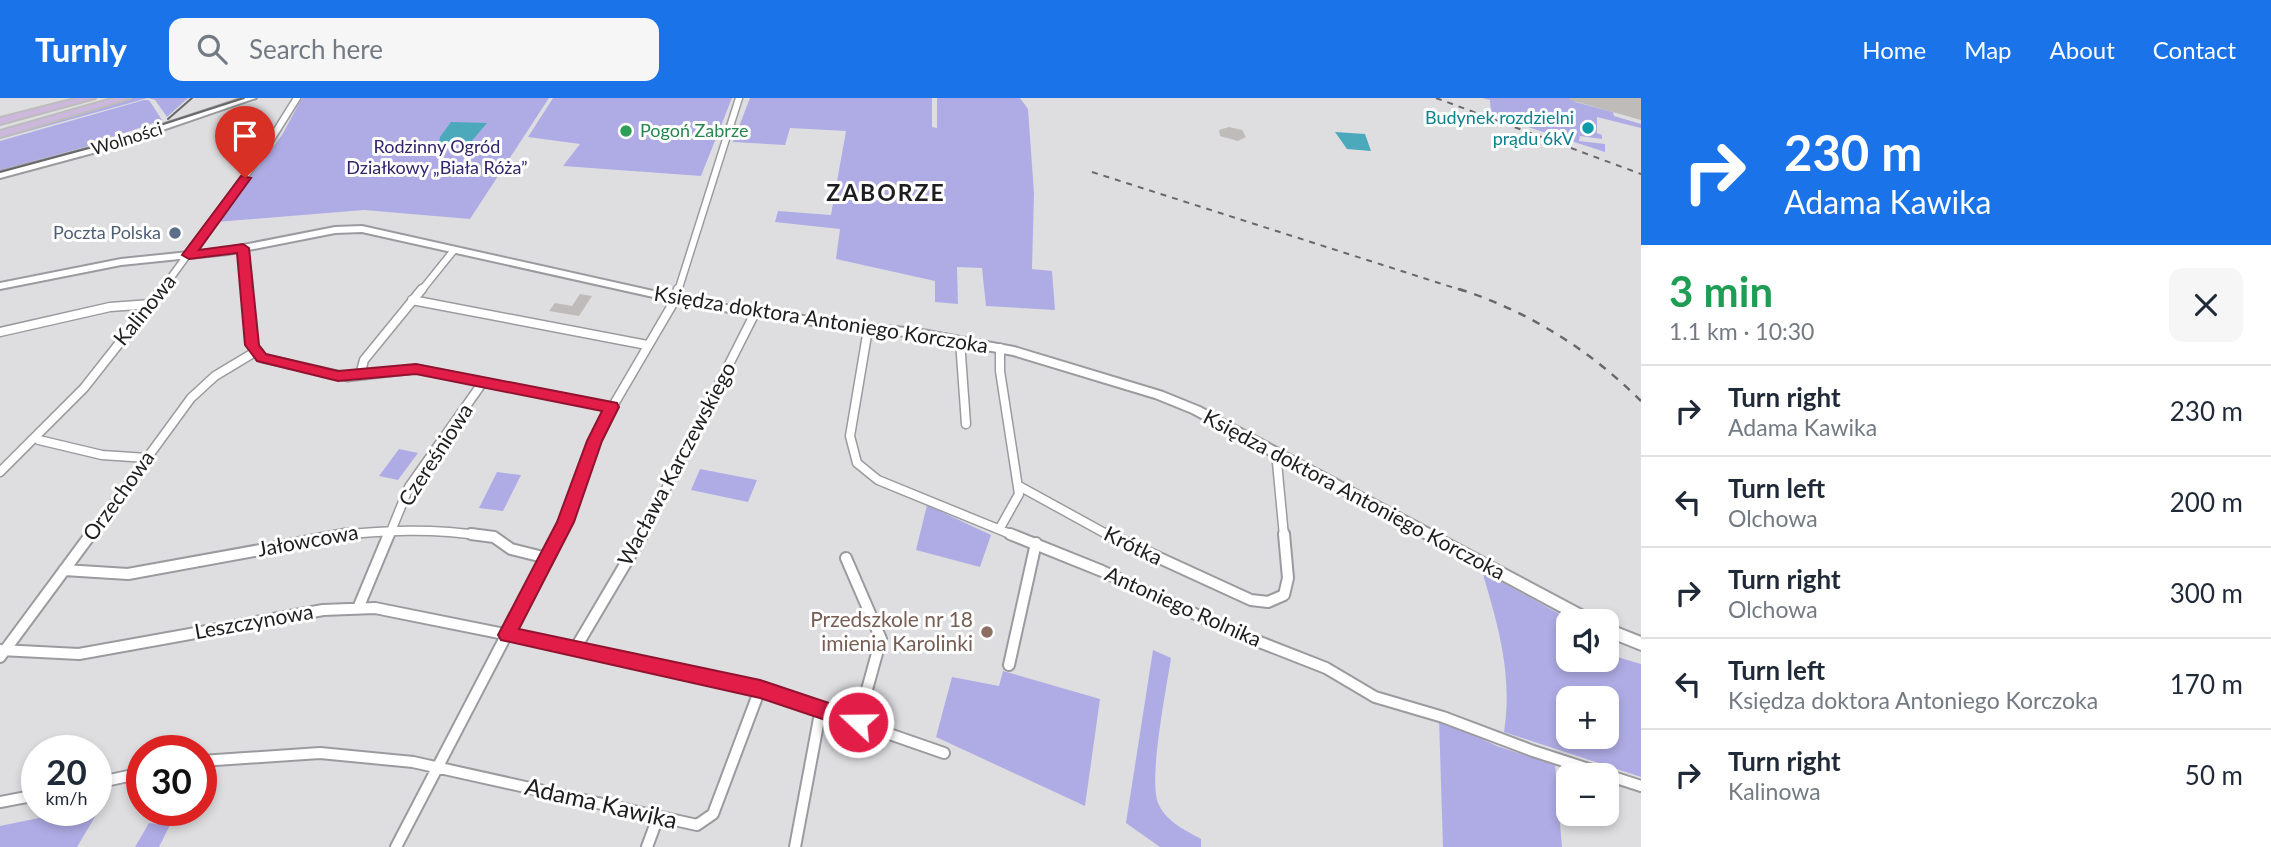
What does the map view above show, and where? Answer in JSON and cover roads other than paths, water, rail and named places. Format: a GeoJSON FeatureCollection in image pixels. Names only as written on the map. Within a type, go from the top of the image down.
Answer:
{"type":"FeatureCollection","features":[{"type":"Feature","properties":{"kind":"main road"},"geometry":{"type":"LineString","coordinates":[[0,114],[62,98]]}},
{"type":"Feature","properties":{"kind":"main road"},"geometry":{"type":"LineString","coordinates":[[0,121],[90,98]]}},
{"type":"Feature","properties":{"kind":"main road"},"geometry":{"type":"LineString","coordinates":[[0,128],[114,98]]}},
{"type":"Feature","properties":{"kind":"main road"},"geometry":{"type":"LineString","coordinates":[[0,134],[125,98]]}},
{"type":"Feature","properties":{"kind":"street","name":"Wolności"},"geometry":{"type":"LineString","coordinates":[[0,175],[113,144],[252,98]]}},
{"type":"Feature","properties":{"kind":"street","name":"Kalinowa"},"geometry":{"type":"LineString","coordinates":[[0,472],[39,440],[151,304],[274,139],[297,98]]}},
{"type":"Feature","properties":{"kind":"street"},"geometry":{"type":"LineString","coordinates":[[397,847],[568,515],[594,441],[611,407],[675,300],[702,204],[739,98]]}},
{"type":"Feature","properties":{"kind":"street","name":"Księdza doktora Antoniego Korczoka"},"geometry":{"type":"LineString","coordinates":[[0,286],[94,266],[243,248],[351,229],[675,300],[1000,348],[1159,395],[1196,410],[1568,609]]}},
{"type":"Feature","properties":{"kind":"street"},"geometry":{"type":"LineString","coordinates":[[243,248],[255,352],[266,360],[338,376],[416,369],[611,407]]}},
{"type":"Feature","properties":{"kind":"street"},"geometry":{"type":"LineString","coordinates":[[360,375],[363,360],[454,250]]}},
{"type":"Feature","properties":{"kind":"street"},"geometry":{"type":"LineString","coordinates":[[412,300],[647,345]]}},
{"type":"Feature","properties":{"kind":"street"},"geometry":{"type":"LineString","coordinates":[[0,332],[110,307],[151,304]]}},
{"type":"Feature","properties":{"kind":"street","name":"Wacława Karczewskiego"},"geometry":{"type":"LineString","coordinates":[[575,649],[666,494],[755,313]]}},
{"type":"Feature","properties":{"kind":"street","name":"Antoniego Rolnika"},"geometry":{"type":"LineString","coordinates":[[868,329],[850,436],[858,463],[878,480],[1036,543],[1147,590],[1234,632],[1326,668],[1375,697],[1467,725],[1533,751],[1641,786]]}},
{"type":"Feature","properties":{"kind":"street"},"geometry":{"type":"LineString","coordinates":[[960,341],[966,424]]}},
{"type":"Feature","properties":{"kind":"street"},"geometry":{"type":"LineString","coordinates":[[1000,348],[1001,379],[1019,486],[1017,500],[1000,528]]}},
{"type":"Feature","properties":{"kind":"street","name":"Orzechowa"},"geometry":{"type":"LineString","coordinates":[[2,652],[198,390],[255,352]]}},
{"type":"Feature","properties":{"kind":"street","name":"Czereśniowa"},"geometry":{"type":"LineString","coordinates":[[359,606],[409,487],[483,383]]}},
{"type":"Feature","properties":{"kind":"street"},"geometry":{"type":"LineString","coordinates":[[39,440],[102,455],[147,458]]}},
{"type":"Feature","properties":{"kind":"street","name":"Krótka"},"geometry":{"type":"LineString","coordinates":[[1019,486],[1131,547],[1251,600],[1268,602],[1287,590],[1276,452]]}},
{"type":"Feature","properties":{"kind":"street","name":"Jałowcowa"},"geometry":{"type":"LineString","coordinates":[[64,570],[128,574],[328,536],[392,529],[445,530],[494,537],[511,549],[547,558]]}},
{"type":"Feature","properties":{"kind":"street"},"geometry":{"type":"LineString","coordinates":[[1009,665],[1036,543]]}},
{"type":"Feature","properties":{"kind":"street"},"geometry":{"type":"LineString","coordinates":[[846,558],[881,639],[858,722]]}},
{"type":"Feature","properties":{"kind":"street","name":"Leszczynowa"},"geometry":{"type":"LineString","coordinates":[[2,652],[79,654],[323,610],[359,606],[760,689],[944,752]]}},
{"type":"Feature","properties":{"kind":"street"},"geometry":{"type":"LineString","coordinates":[[1619,635],[1641,644]]}},
{"type":"Feature","properties":{"kind":"street","name":"Adama Kawika"},"geometry":{"type":"LineString","coordinates":[[217,760],[320,753],[413,762],[697,825],[710,819],[760,689]]}},
{"type":"Feature","properties":{"kind":"street"},"geometry":{"type":"LineString","coordinates":[[795,847],[821,708]]}},
{"type":"Feature","properties":{"kind":"street"},"geometry":{"type":"LineString","coordinates":[[0,802],[21,798]]}},
{"type":"Feature","properties":{"kind":"street"},"geometry":{"type":"LineString","coordinates":[[647,847],[658,817]]}},
{"type":"Feature","properties":{"kind":"tram line"},"geometry":{"type":"LineString","coordinates":[[168,119],[192,98]]}},
{"type":"Feature","properties":{"kind":"tram line"},"geometry":{"type":"LineString","coordinates":[[0,172],[89,148],[244,98]]}},
{"type":"Feature","properties":{"kind":"railway"},"geometry":{"type":"LineString","coordinates":[[1436,98],[1641,174]]}},
{"type":"Feature","properties":{"kind":"railway"},"geometry":{"type":"LineString","coordinates":[[1092,172],[1464,291]]}},
{"type":"Feature","properties":{"kind":"railway"},"geometry":{"type":"LineString","coordinates":[[1459,289],[1509,309],[1557,334],[1601,365],[1641,401]]}},
{"type":"Feature","properties":{"kind":"place","name":"Budynek rozdzielni prądu 6kV"},"geometry":{"type":"Point","coordinates":[1588,128]}},
{"type":"Feature","properties":{"kind":"place","name":"Pogoń Zabrze"},"geometry":{"type":"Point","coordinates":[626,131]}},
{"type":"Feature","properties":{"kind":"place","name":"Poczta Polska"},"geometry":{"type":"Point","coordinates":[175,233]}},
{"type":"Feature","properties":{"kind":"place","name":"Przedszkole nr 18 imienia Karolinki"},"geometry":{"type":"Point","coordinates":[987,632]}},
{"type":"Feature","properties":{"kind":"district","name":"ZABORZE"},"geometry":{"type":"Point","coordinates":[886,193]}},
{"type":"Feature","properties":{"kind":"park label","name":"Rodzinny Ogród Działkowy „Biała Róża”"},"geometry":{"type":"Point","coordinates":[437,157]}}]}
